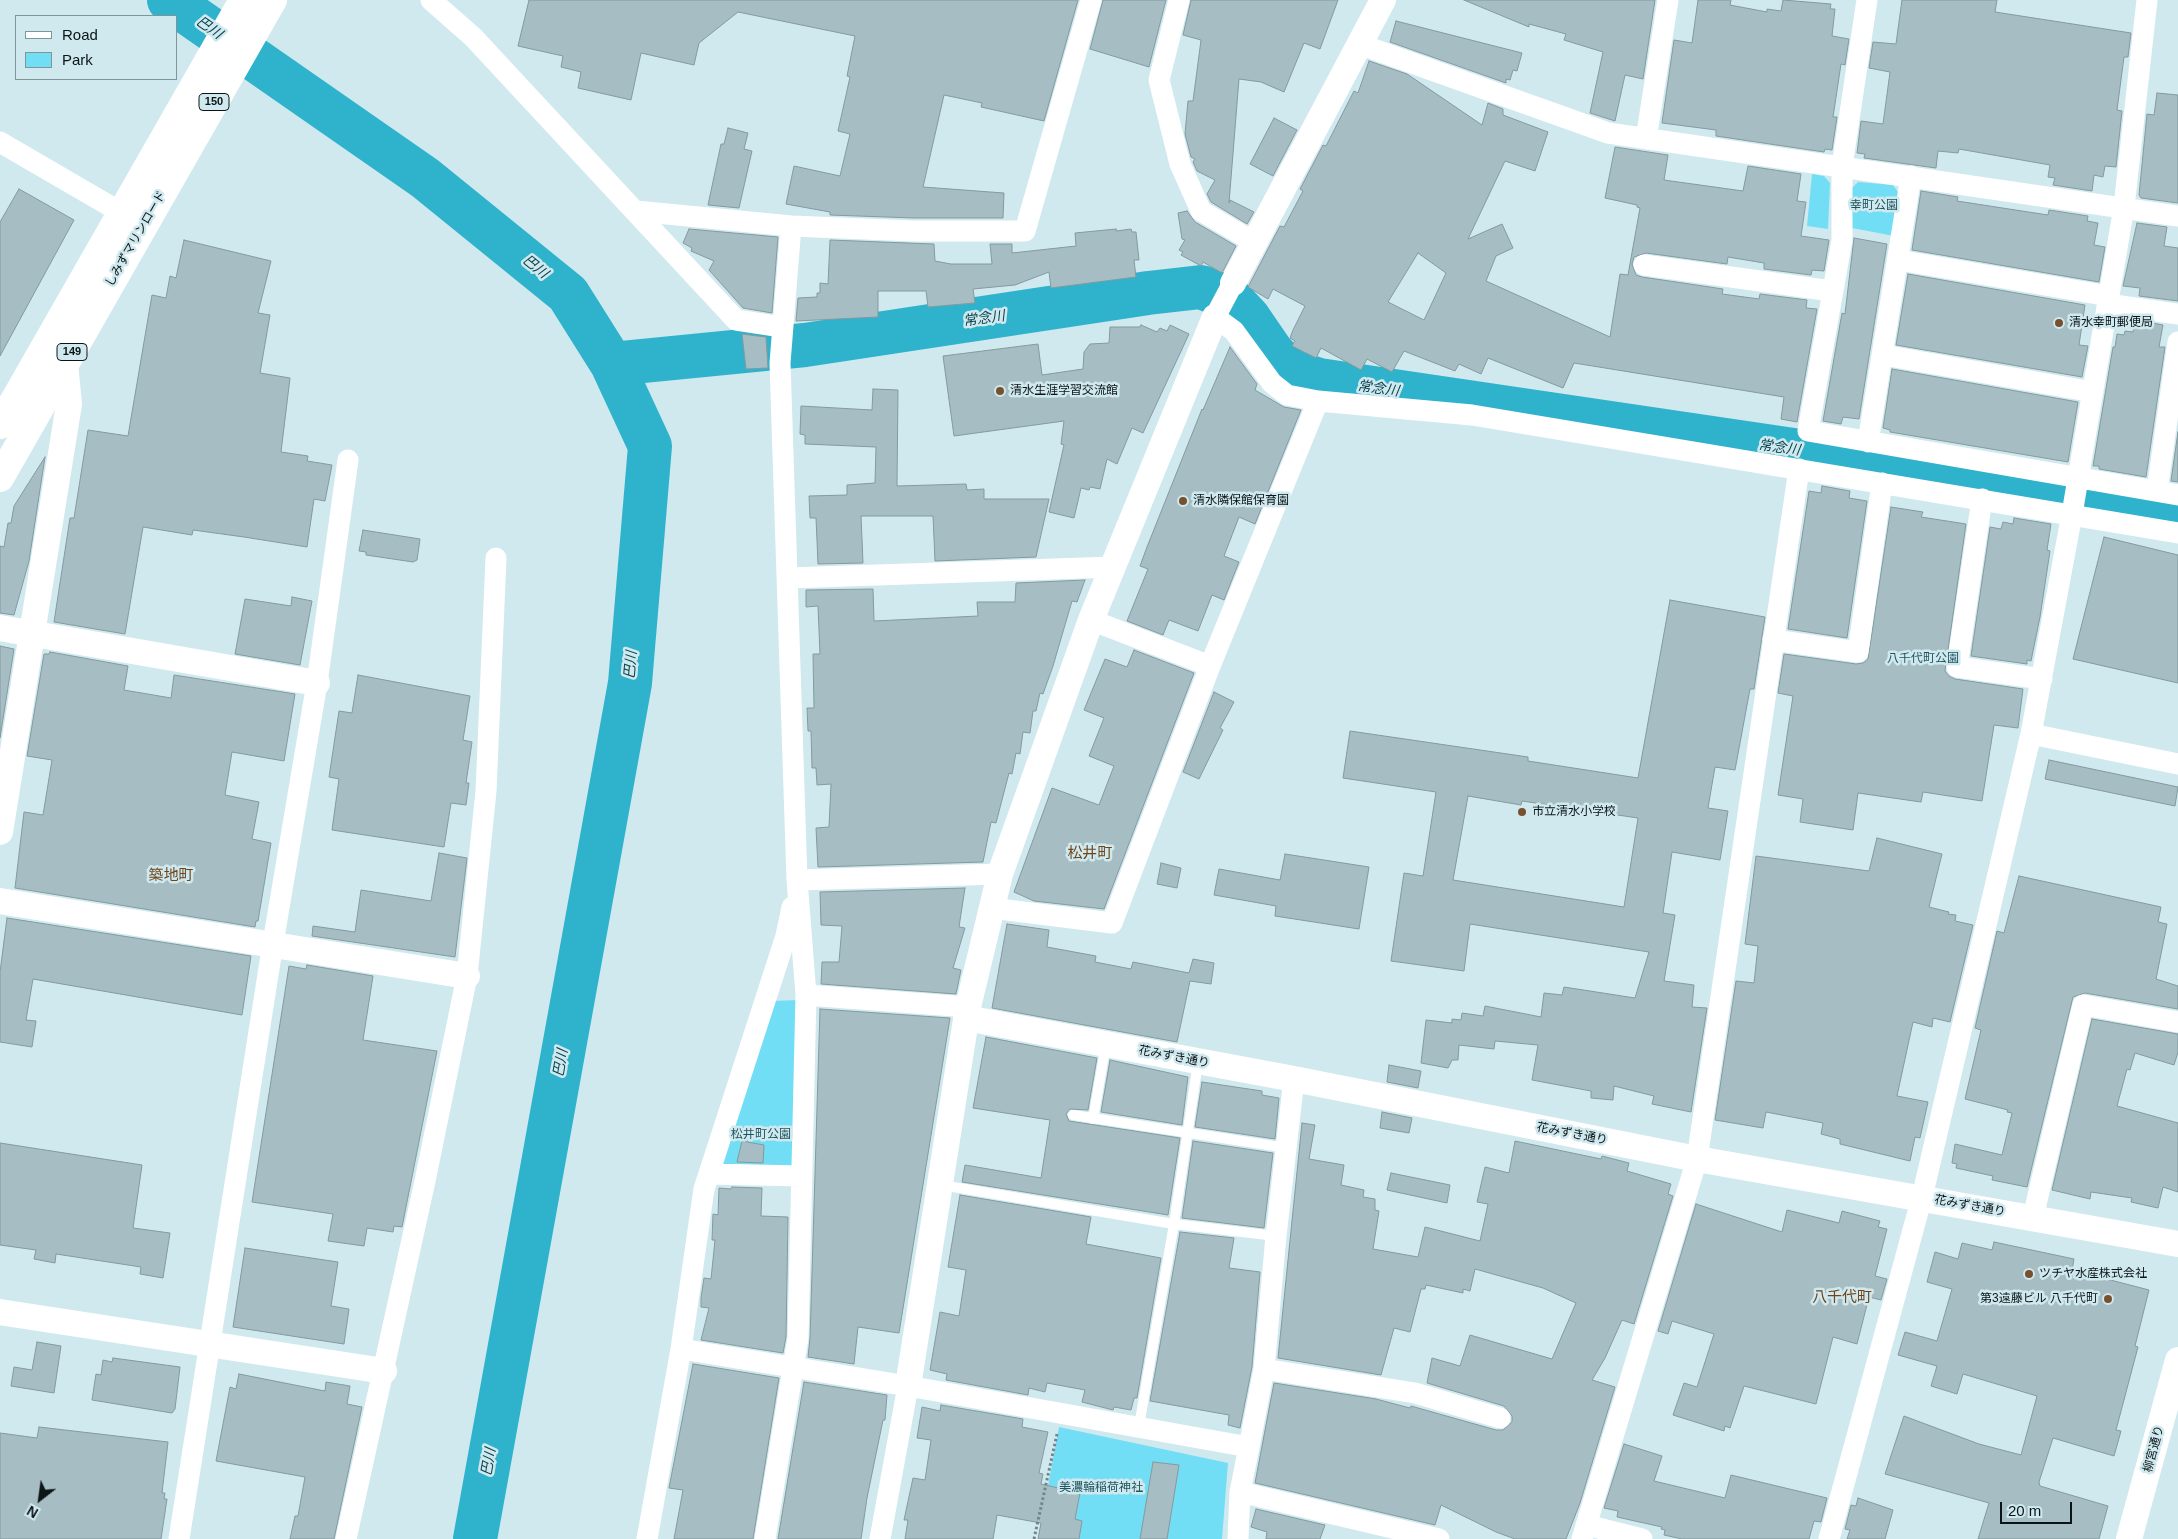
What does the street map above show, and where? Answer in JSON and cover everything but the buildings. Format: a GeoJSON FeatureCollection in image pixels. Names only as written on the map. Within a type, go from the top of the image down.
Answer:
{"type":"FeatureCollection","features":[{"type":"Feature","properties":{"kind":"highway","name":"しみずマリンロード"},"geometry":{"type":"LineString","coordinates":[[139,208],[243,0]]}},
{"type":"Feature","properties":{"kind":"highway","name":"しみずマリンロード"},"geometry":{"type":"LineString","coordinates":[[0,478],[54,357],[139,208],[273,0]]}},
{"type":"Feature","properties":{"kind":"highway","name":"しみずマリンロード"},"geometry":{"type":"LineString","coordinates":[[0,425],[54,357]]}},
{"type":"Feature","properties":{"kind":"street"},"geometry":{"type":"LineString","coordinates":[[430,0],[473,37],[736,320],[782,327]]}},
{"type":"Feature","properties":{"kind":"street"},"geometry":{"type":"LineString","coordinates":[[636,211],[791,226],[914,231],[1025,231],[1091,0]]}},
{"type":"Feature","properties":{"kind":"street"},"geometry":{"type":"LineString","coordinates":[[1179,0],[1159,80],[1180,164],[1201,211],[1254,242]]}},
{"type":"Feature","properties":{"kind":"street"},"geometry":{"type":"LineString","coordinates":[[880,1539],[908,1386],[967,1012],[1000,874],[1091,620],[1215,318],[1383,0]]}},
{"type":"Feature","properties":{"kind":"street"},"geometry":{"type":"LineString","coordinates":[[1646,138],[1668,0]]}},
{"type":"Feature","properties":{"kind":"street"},"geometry":{"type":"LineString","coordinates":[[1867,0],[1842,166],[1842,240],[1808,431],[2078,479],[2178,494]]}},
{"type":"Feature","properties":{"kind":"street"},"geometry":{"type":"LineString","coordinates":[[1829,1539],[1922,1197],[2031,734],[2072,514],[2124,207],[2147,0]]}},
{"type":"Feature","properties":{"kind":"street"},"geometry":{"type":"LineString","coordinates":[[1359,44],[1608,133],[2178,216]]}},
{"type":"Feature","properties":{"kind":"street"},"geometry":{"type":"LineString","coordinates":[[0,142],[139,208]]}},
{"type":"Feature","properties":{"kind":"street"},"geometry":{"type":"LineString","coordinates":[[1868,442],[1911,176]]}},
{"type":"Feature","properties":{"kind":"street"},"geometry":{"type":"LineString","coordinates":[[765,1539],[798,1338],[806,995],[797,880],[780,363],[791,226]]}},
{"type":"Feature","properties":{"kind":"street"},"geometry":{"type":"LineString","coordinates":[[1898,260],[2178,314]]}},
{"type":"Feature","properties":{"kind":"street"},"geometry":{"type":"LineString","coordinates":[[1644,265],[1832,291]]}},
{"type":"Feature","properties":{"kind":"street"},"geometry":{"type":"LineString","coordinates":[[1215,318],[1234,331],[1272,383],[1288,395],[1318,401],[1472,415],[2072,514],[2178,534]]}},
{"type":"Feature","properties":{"kind":"street"},"geometry":{"type":"LineString","coordinates":[[2157,491],[2178,342]]}},
{"type":"Feature","properties":{"kind":"street"},"geometry":{"type":"LineString","coordinates":[[1882,355],[2093,392]]}},
{"type":"Feature","properties":{"kind":"street"},"geometry":{"type":"LineString","coordinates":[[0,832],[69,404],[54,357]]}},
{"type":"Feature","properties":{"kind":"street"},"geometry":{"type":"LineString","coordinates":[[992,908],[1112,923],[1210,666],[1318,401]]}},
{"type":"Feature","properties":{"kind":"street"},"geometry":{"type":"LineString","coordinates":[[179,1539],[273,943],[317,682],[348,460]]}},
{"type":"Feature","properties":{"kind":"street"},"geometry":{"type":"LineString","coordinates":[[1642,1539],[1584,1532],[1697,1159],[1799,469]]}},
{"type":"Feature","properties":{"kind":"street"},"geometry":{"type":"LineString","coordinates":[[1773,640],[1858,652],[1882,483]]}},
{"type":"Feature","properties":{"kind":"street"},"geometry":{"type":"LineString","coordinates":[[1982,499],[1957,666],[2042,679]]}},
{"type":"Feature","properties":{"kind":"street"},"geometry":{"type":"LineString","coordinates":[[346,1539],[384,1370],[466,976],[486,790],[496,558]]}},
{"type":"Feature","properties":{"kind":"street"},"geometry":{"type":"LineString","coordinates":[[788,578],[1113,567]]}},
{"type":"Feature","properties":{"kind":"street"},"geometry":{"type":"LineString","coordinates":[[1091,620],[1210,666]]}},
{"type":"Feature","properties":{"kind":"street"},"geometry":{"type":"LineString","coordinates":[[0,628],[317,682]]}},
{"type":"Feature","properties":{"kind":"street"},"geometry":{"type":"LineString","coordinates":[[2031,734],[2178,764]]}},
{"type":"Feature","properties":{"kind":"street"},"geometry":{"type":"LineString","coordinates":[[797,880],[1000,874]]}},
{"type":"Feature","properties":{"kind":"street"},"geometry":{"type":"LineString","coordinates":[[647,1539],[681,1349],[704,1189],[786,936],[797,880]]}},
{"type":"Feature","properties":{"kind":"street"},"geometry":{"type":"LineString","coordinates":[[0,901],[273,943],[466,976]]}},
{"type":"Feature","properties":{"kind":"street"},"geometry":{"type":"LineString","coordinates":[[806,995],[967,1012]]}},
{"type":"Feature","properties":{"kind":"street"},"geometry":{"type":"LineString","coordinates":[[2033,1217],[2083,1005],[2178,1022]]}},
{"type":"Feature","properties":{"kind":"street","name":"花みずき通り"},"geometry":{"type":"LineString","coordinates":[[967,1012],[1106,1044],[1294,1079],[1697,1159],[1922,1197],[2178,1244]]}},
{"type":"Feature","properties":{"kind":"street"},"geometry":{"type":"LineString","coordinates":[[1238,1539],[1240,1492],[1264,1369],[1276,1236],[1294,1079]]}},
{"type":"Feature","properties":{"kind":"street"},"geometry":{"type":"LineString","coordinates":[[709,1174],[802,1176]]}},
{"type":"Feature","properties":{"kind":"street"},"geometry":{"type":"LineString","coordinates":[[0,1312],[384,1370]]}},
{"type":"Feature","properties":{"kind":"street"},"geometry":{"type":"LineString","coordinates":[[681,1349],[793,1369],[908,1386],[1250,1447]]}},
{"type":"Feature","properties":{"kind":"street","name":"柳宮通り"},"geometry":{"type":"LineString","coordinates":[[2129,1539],[2178,1360]]}},
{"type":"Feature","properties":{"kind":"street"},"geometry":{"type":"LineString","coordinates":[[1264,1369],[1415,1392],[1500,1418]]}},
{"type":"Feature","properties":{"kind":"street"},"geometry":{"type":"LineString","coordinates":[[1240,1492],[1430,1538]]}},
{"type":"Feature","properties":{"kind":"lane"},"geometry":{"type":"LineString","coordinates":[[1093,1119],[1106,1044]]}},
{"type":"Feature","properties":{"kind":"lane"},"geometry":{"type":"LineString","coordinates":[[1139,1426],[1174,1224],[1198,1062]]}},
{"type":"Feature","properties":{"kind":"lane"},"geometry":{"type":"LineString","coordinates":[[1073,1115],[1286,1148]]}},
{"type":"Feature","properties":{"kind":"lane"},"geometry":{"type":"LineString","coordinates":[[941,1185],[1174,1224],[1276,1236]]}},
{"type":"Feature","properties":{"kind":"path"},"geometry":{"type":"LineString","coordinates":[[1034,1539],[1061,1413]]}},
{"type":"Feature","properties":{"kind":"green space"},"geometry":{"type":"Polygon","coordinates":[[[1812,174],[1824,176],[1830,183],[1828,229],[1807,226],[1812,174]]]}},
{"type":"Feature","properties":{"kind":"green space","name":"幸町公園"},"geometry":{"type":"Polygon","coordinates":[[[1858,182],[1893,185],[1900,195],[1894,236],[1852,228],[1850,190],[1858,182]]]}},
{"type":"Feature","properties":{"kind":"green space","name":"松井町公園"},"geometry":{"type":"Polygon","coordinates":[[[800,1000],[793,1169],[718,1165],[770,1001],[800,1000]]]}},
{"type":"Feature","properties":{"kind":"green space","name":"美濃輪稲荷神社"},"geometry":{"type":"Polygon","coordinates":[[[1059,1427],[1228,1463],[1222,1539],[1038,1539],[1059,1427]]]}},
{"type":"Feature","properties":{"kind":"waterway","name":"巴川"},"geometry":{"type":"LineString","coordinates":[[169,0],[425,178],[568,294],[612,364],[650,446],[630,683],[475,1539]]}},
{"type":"Feature","properties":{"kind":"waterway","name":"常念川"},"geometry":{"type":"LineString","coordinates":[[612,364],[805,345],[1148,293],[1201,287],[1231,299],[1248,317],[1272,352],[1291,371],[1319,380],[1895,465],[2178,513]]}},
{"type":"Feature","properties":{"kind":"place","name":"清水幸町郵便局"},"geometry":{"type":"Point","coordinates":[2059,323]}},
{"type":"Feature","properties":{"kind":"place","name":"清水生涯学習交流館"},"geometry":{"type":"Point","coordinates":[1000,391]}},
{"type":"Feature","properties":{"kind":"place","name":"清水隣保館保育園"},"geometry":{"type":"Point","coordinates":[1183,501]}},
{"type":"Feature","properties":{"kind":"place","name":"市立清水小学校"},"geometry":{"type":"Point","coordinates":[1522,812]}},
{"type":"Feature","properties":{"kind":"place","name":"ツチヤ水産株式会社"},"geometry":{"type":"Point","coordinates":[2029,1274]}},
{"type":"Feature","properties":{"kind":"place","name":"第3遠藤ビル 八千代町"},"geometry":{"type":"Point","coordinates":[2108,1299]}},
{"type":"Feature","properties":{"kind":"district","name":"松井町"},"geometry":{"type":"Point","coordinates":[1090,854]}},
{"type":"Feature","properties":{"kind":"district","name":"築地町"},"geometry":{"type":"Point","coordinates":[171,876]}},
{"type":"Feature","properties":{"kind":"district","name":"八千代町"},"geometry":{"type":"Point","coordinates":[1842,1298]}},
{"type":"Feature","properties":{"kind":"park label","name":"八千代町公園"},"geometry":{"type":"Point","coordinates":[1923,659]}}]}
